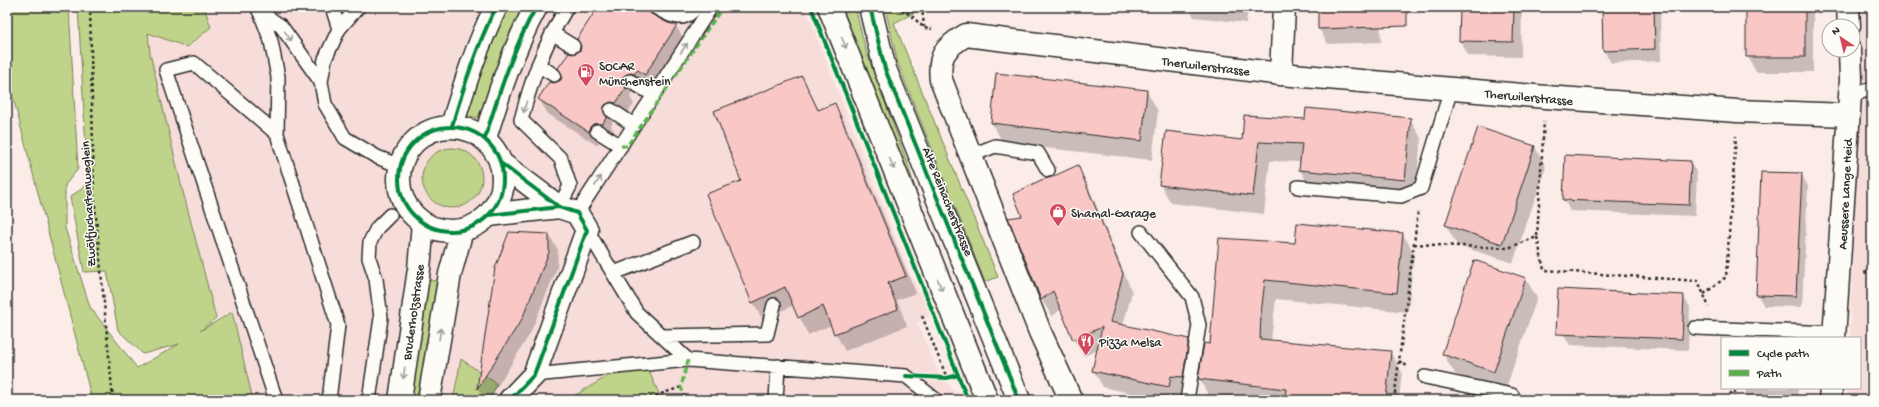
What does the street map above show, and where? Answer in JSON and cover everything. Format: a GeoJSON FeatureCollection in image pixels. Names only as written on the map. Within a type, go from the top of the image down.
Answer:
{"type":"FeatureCollection","features":[{"type":"Feature","properties":{"kind":"street"},"geometry":{"type":"LineString","coordinates":[[452,126],[464,87],[487,24],[496,7]]}},
{"type":"Feature","properties":{"kind":"street"},"geometry":{"type":"LineString","coordinates":[[485,138],[504,76],[523,31],[536,7]]}},
{"type":"Feature","properties":{"kind":"street"},"geometry":{"type":"LineString","coordinates":[[829,7],[987,400]]}},
{"type":"Feature","properties":{"kind":"street","name":"Alte Reinacherstrasse"},"geometry":{"type":"LineString","coordinates":[[870,7],[885,69],[1019,400]]}},
{"type":"Feature","properties":{"kind":"street"},"geometry":{"type":"LineString","coordinates":[[1281,74],[1284,7]]}},
{"type":"Feature","properties":{"kind":"street"},"geometry":{"type":"LineString","coordinates":[[1848,7],[1849,18]]}},
{"type":"Feature","properties":{"kind":"street","name":"Therwilerstrasse"},"geometry":{"type":"LineString","coordinates":[[1071,400],[1056,370],[1040,332],[941,80],[940,66],[943,54],[952,43],[966,35],[1281,74],[1546,97],[1737,111],[1849,105]]}},
{"type":"Feature","properties":{"kind":"street","name":"Aeussere Lange Heid"},"geometry":{"type":"LineString","coordinates":[[1835,336],[1849,105],[1850,58]]}},
{"type":"Feature","properties":{"kind":"street"},"geometry":{"type":"LineString","coordinates":[[452,126],[470,129],[485,138],[495,150],[502,164],[504,182],[500,200],[489,215],[477,225],[462,230],[449,232],[435,229],[423,224],[411,213],[402,199],[398,183],[400,166],[407,150],[419,137],[435,129],[452,126]]}},
{"type":"Feature","properties":{"kind":"street"},"geometry":{"type":"LineString","coordinates":[[502,164],[574,217]]}},
{"type":"Feature","properties":{"kind":"street"},"geometry":{"type":"LineString","coordinates":[[489,215],[574,217]]}},
{"type":"Feature","properties":{"kind":"street"},"geometry":{"type":"LineString","coordinates":[[510,400],[534,374],[574,217]]}},
{"type":"Feature","properties":{"kind":"street","name":"Bruderholzstrasse"},"geometry":{"type":"LineString","coordinates":[[400,400],[419,269],[423,224]]}},
{"type":"Feature","properties":{"kind":"street"},"geometry":{"type":"LineString","coordinates":[[429,400],[450,274],[462,230]]}},
{"type":"Feature","properties":{"kind":"street"},"geometry":{"type":"LineString","coordinates":[[1830,389],[1830,400]]}},
{"type":"Feature","properties":{"kind":"lane"},"geometry":{"type":"LineString","coordinates":[[332,7],[340,28]]}},
{"type":"Feature","properties":{"kind":"lane"},"geometry":{"type":"LineString","coordinates":[[358,7],[340,28],[325,59],[321,82],[325,104],[344,138],[378,157],[400,166]]}},
{"type":"Feature","properties":{"kind":"lane"},"geometry":{"type":"LineString","coordinates":[[567,7],[552,33],[538,65],[535,92],[522,120],[561,159],[570,186],[574,217],[614,273],[637,313],[688,360]]}},
{"type":"Feature","properties":{"kind":"lane"},"geometry":{"type":"LineString","coordinates":[[656,7],[673,18],[682,17],[693,11],[696,7]]}},
{"type":"Feature","properties":{"kind":"lane"},"geometry":{"type":"LineString","coordinates":[[574,217],[711,7]]}},
{"type":"Feature","properties":{"kind":"lane"},"geometry":{"type":"LineString","coordinates":[[259,9],[282,26],[321,82]]}},
{"type":"Feature","properties":{"kind":"lane"},"geometry":{"type":"LineString","coordinates":[[259,9],[271,41],[278,77],[277,134],[338,325],[329,400]]}},
{"type":"Feature","properties":{"kind":"lane"},"geometry":{"type":"LineString","coordinates":[[552,33],[573,46]]}},
{"type":"Feature","properties":{"kind":"lane"},"geometry":{"type":"LineString","coordinates":[[276,400],[166,70],[194,63],[277,134]]}},
{"type":"Feature","properties":{"kind":"lane"},"geometry":{"type":"LineString","coordinates":[[538,65],[554,75]]}},
{"type":"Feature","properties":{"kind":"lane"},"geometry":{"type":"LineString","coordinates":[[630,81],[654,95]]}},
{"type":"Feature","properties":{"kind":"lane"},"geometry":{"type":"LineString","coordinates":[[1298,187],[1401,196],[1421,188],[1451,89]]}},
{"type":"Feature","properties":{"kind":"lane"},"geometry":{"type":"LineString","coordinates":[[1849,105],[1872,89]]}},
{"type":"Feature","properties":{"kind":"lane"},"geometry":{"type":"LineString","coordinates":[[611,110],[634,125]]}},
{"type":"Feature","properties":{"kind":"lane"},"geometry":{"type":"LineString","coordinates":[[597,131],[621,146]]}},
{"type":"Feature","properties":{"kind":"lane"},"geometry":{"type":"LineString","coordinates":[[970,156],[995,146],[1038,153],[1048,170]]}},
{"type":"Feature","properties":{"kind":"lane"},"geometry":{"type":"LineString","coordinates":[[369,400],[381,318],[376,279],[369,258],[370,242],[377,228],[390,215]]}},
{"type":"Feature","properties":{"kind":"lane"},"geometry":{"type":"LineString","coordinates":[[1141,232],[1192,297],[1199,324],[1186,400]]}},
{"type":"Feature","properties":{"kind":"lane"},"geometry":{"type":"LineString","coordinates":[[614,273],[693,242]]}},
{"type":"Feature","properties":{"kind":"lane"},"geometry":{"type":"LineString","coordinates":[[662,336],[767,334],[774,305]]}},
{"type":"Feature","properties":{"kind":"lane"},"geometry":{"type":"LineString","coordinates":[[1695,328],[1718,328],[1835,336]]}},
{"type":"Feature","properties":{"kind":"lane"},"geometry":{"type":"LineString","coordinates":[[534,374],[688,360],[906,376],[936,400]]}},
{"type":"Feature","properties":{"kind":"lane"},"geometry":{"type":"LineString","coordinates":[[776,400],[778,366]]}},
{"type":"Feature","properties":{"kind":"lane"},"geometry":{"type":"LineString","coordinates":[[1425,377],[1512,395],[1515,400]]}},
{"type":"Feature","properties":{"kind":"path"},"geometry":{"type":"LineString","coordinates":[[894,7],[911,15],[924,28],[922,7]]}},
{"type":"Feature","properties":{"kind":"path"},"geometry":{"type":"LineString","coordinates":[[1546,97],[1537,237],[1544,270],[1698,281],[1718,328]]}},
{"type":"Feature","properties":{"kind":"path"},"geometry":{"type":"LineString","coordinates":[[1704,294],[1726,277],[1737,111]]}},
{"type":"Feature","properties":{"kind":"path"},"geometry":{"type":"LineString","coordinates":[[1394,400],[1421,188]]}},
{"type":"Feature","properties":{"kind":"path"},"geometry":{"type":"LineString","coordinates":[[1414,244],[1508,248],[1537,237]]}},
{"type":"Feature","properties":{"kind":"path"},"geometry":{"type":"LineString","coordinates":[[922,316],[947,378]]}},
{"type":"Feature","properties":{"kind":"path"},"geometry":{"type":"LineString","coordinates":[[906,376],[947,378],[952,376]]}},
{"type":"Feature","properties":{"kind":"path"},"geometry":{"type":"LineString","coordinates":[[644,400],[681,387]]}},
{"type":"Feature","properties":{"kind":"path"},"geometry":{"type":"LineString","coordinates":[[1727,400],[1734,389]]}},
{"type":"Feature","properties":{"kind":"path"},"geometry":{"type":"LineString","coordinates":[[1735,389],[1735,400]]}},
{"type":"Feature","properties":{"kind":"shaded area"},"geometry":{"type":"Polygon","coordinates":[[[204,7],[805,7],[910,275],[922,296],[930,317],[917,322],[939,374],[958,395],[960,400],[662,400],[642,356],[567,400],[253,400],[232,313],[216,318],[181,184],[150,53],[147,32],[187,47],[211,27],[204,7]]]}},
{"type":"Feature","properties":{"kind":"shaded area"},"geometry":{"type":"Polygon","coordinates":[[[1859,7],[1872,7],[1872,400],[1849,400],[1848,389],[1861,389],[1861,337],[1850,337],[1858,58],[1861,58],[1861,18],[1859,18],[1859,7]]]}},
{"type":"Feature","properties":{"kind":"green space"},"geometry":{"type":"Polygon","coordinates":[[[7,7],[69,7],[78,169],[65,185],[65,228],[90,307],[137,368],[179,344],[143,354],[118,330],[107,271],[84,272],[70,197],[88,184],[78,7],[204,7],[211,27],[187,47],[148,33],[150,53],[181,184],[216,318],[200,331],[232,312],[253,400],[92,400],[7,74],[7,7]]]}},
{"type":"Feature","properties":{"kind":"green space"},"geometry":{"type":"Polygon","coordinates":[[[507,7],[523,7],[478,118],[464,115],[507,7]]]}},
{"type":"Feature","properties":{"kind":"green space"},"geometry":{"type":"Polygon","coordinates":[[[837,7],[855,7],[866,51],[906,159],[917,194],[910,191],[837,7]]]}},
{"type":"Feature","properties":{"kind":"green space"},"geometry":{"type":"Polygon","coordinates":[[[885,7],[917,7],[918,11],[894,23],[998,277],[985,282],[898,64],[885,7]]]}},
{"type":"Feature","properties":{"kind":"green space"},"geometry":{"type":"Polygon","coordinates":[[[452,148],[469,153],[477,161],[482,178],[477,195],[469,203],[452,208],[435,203],[427,195],[422,178],[427,161],[435,153],[452,148]]]}},
{"type":"Feature","properties":{"kind":"green space"},"geometry":{"type":"Polygon","coordinates":[[[429,280],[440,282],[421,400],[409,400],[429,280]]]}},
{"type":"Feature","properties":{"kind":"green space"},"geometry":{"type":"Polygon","coordinates":[[[642,356],[662,400],[567,400],[642,356]]]}},
{"type":"Feature","properties":{"kind":"green space"},"geometry":{"type":"Polygon","coordinates":[[[461,359],[497,384],[490,400],[453,400],[461,359]]]}},
{"type":"Feature","properties":{"kind":"building"},"geometry":{"type":"Polygon","coordinates":[[[598,7],[647,7],[651,14],[668,23],[677,25],[645,75],[638,70],[634,74],[630,73],[623,77],[622,81],[626,88],[616,103],[611,102],[605,105],[603,110],[607,117],[602,124],[593,124],[590,127],[589,132],[538,99],[549,82],[554,83],[561,80],[562,75],[558,68],[569,53],[573,54],[580,51],[581,46],[577,39],[598,7]]]}},
{"type":"Feature","properties":{"kind":"building"},"geometry":{"type":"Polygon","coordinates":[[[1318,7],[1407,7],[1407,26],[1318,29],[1318,7]]]}},
{"type":"Feature","properties":{"kind":"building"},"geometry":{"type":"Polygon","coordinates":[[[1460,7],[1514,7],[1513,42],[1459,41],[1460,7]]]}},
{"type":"Feature","properties":{"kind":"building"},"geometry":{"type":"Polygon","coordinates":[[[1602,7],[1654,7],[1655,49],[1603,51],[1602,7]]]}},
{"type":"Feature","properties":{"kind":"building"},"geometry":{"type":"Polygon","coordinates":[[[1746,7],[1805,7],[1805,57],[1746,57],[1746,7]]]}},
{"type":"Feature","properties":{"kind":"building"},"geometry":{"type":"Polygon","coordinates":[[[996,73],[1147,90],[1142,141],[991,123],[996,73]]]}},
{"type":"Feature","properties":{"kind":"building"},"geometry":{"type":"Polygon","coordinates":[[[802,76],[818,110],[835,103],[906,276],[888,283],[898,309],[834,334],[823,306],[798,318],[785,287],[752,303],[706,194],[741,181],[714,111],[802,76]]]}},
{"type":"Feature","properties":{"kind":"building"},"geometry":{"type":"Polygon","coordinates":[[[1306,108],[1411,118],[1405,180],[1299,170],[1302,144],[1259,142],[1253,196],[1159,185],[1166,131],[1242,140],[1244,115],[1305,119],[1306,108]]]}},
{"type":"Feature","properties":{"kind":"building"},"geometry":{"type":"Polygon","coordinates":[[[1478,127],[1535,146],[1502,244],[1445,225],[1478,127]]]}},
{"type":"Feature","properties":{"kind":"building"},"geometry":{"type":"Polygon","coordinates":[[[1565,155],[1691,161],[1689,205],[1563,200],[1565,155]]]}},
{"type":"Feature","properties":{"kind":"building"},"geometry":{"type":"Polygon","coordinates":[[[1078,165],[1123,274],[1110,322],[1189,339],[1183,377],[1171,376],[1169,387],[1092,371],[1102,327],[1073,340],[1053,291],[1041,300],[1008,218],[1022,216],[1013,194],[1041,180],[1052,177],[1078,165]]]}},
{"type":"Feature","properties":{"kind":"building"},"geometry":{"type":"Polygon","coordinates":[[[1761,172],[1802,173],[1796,296],[1756,295],[1761,172]]]}},
{"type":"Feature","properties":{"kind":"building"},"geometry":{"type":"Polygon","coordinates":[[[1297,223],[1403,233],[1397,293],[1265,280],[1261,314],[1260,339],[1391,351],[1386,400],[1306,400],[1285,398],[1286,389],[1198,379],[1204,343],[1210,344],[1219,238],[1295,243],[1297,223]]]}},
{"type":"Feature","properties":{"kind":"building"},"geometry":{"type":"Polygon","coordinates":[[[509,232],[549,234],[549,252],[522,319],[477,389],[495,268],[509,232]]]}},
{"type":"Feature","properties":{"kind":"building"},"geometry":{"type":"Polygon","coordinates":[[[1474,260],[1526,278],[1494,372],[1442,354],[1474,260]]]}},
{"type":"Feature","properties":{"kind":"building"},"geometry":{"type":"Polygon","coordinates":[[[1558,289],[1684,295],[1682,339],[1556,334],[1558,289]]]}},
{"type":"Feature","properties":{"kind":"marked path"},"geometry":{"type":"LineString","coordinates":[[621,146],[627,146],[723,7]]}},
{"type":"Feature","properties":{"kind":"marked path"},"geometry":{"type":"LineString","coordinates":[[686,400],[681,387],[688,360]]}},
{"type":"Feature","properties":{"kind":"cycle path"},"geometry":{"type":"LineString","coordinates":[[452,126],[477,51],[496,7]]}},
{"type":"Feature","properties":{"kind":"cycle path"},"geometry":{"type":"LineString","coordinates":[[485,138],[513,55],[536,7]]}},
{"type":"Feature","properties":{"kind":"cycle path"},"geometry":{"type":"LineString","coordinates":[[811,7],[968,400]]}},
{"type":"Feature","properties":{"kind":"cycle path"},"geometry":{"type":"LineString","coordinates":[[870,7],[885,69],[1019,400]]}},
{"type":"Feature","properties":{"kind":"cycle path"},"geometry":{"type":"LineString","coordinates":[[451,127],[471,131],[488,142],[499,159],[503,179],[499,199],[488,216],[471,227],[451,231],[431,227],[414,216],[403,199],[399,179],[403,159],[414,142],[431,131],[451,127]]}},
{"type":"Feature","properties":{"kind":"cycle path"},"geometry":{"type":"LineString","coordinates":[[502,164],[559,207],[577,213],[587,230],[534,375],[510,400]]}},
{"type":"Feature","properties":{"kind":"cycle path"},"geometry":{"type":"LineString","coordinates":[[489,215],[559,207]]}},
{"type":"Feature","properties":{"kind":"cycle path"},"geometry":{"type":"LineString","coordinates":[[906,376],[947,378],[958,375]]}},
{"type":"Feature","properties":{"kind":"place","name":"SOCAR Münchenstein"},"geometry":{"type":"Point","coordinates":[586,87]}},
{"type":"Feature","properties":{"kind":"place","name":"Shamal-Garage"},"geometry":{"type":"Point","coordinates":[1058,227]}},
{"type":"Feature","properties":{"kind":"place","name":"Pizza Melsa"},"geometry":{"type":"Point","coordinates":[1086,356]}}]}
